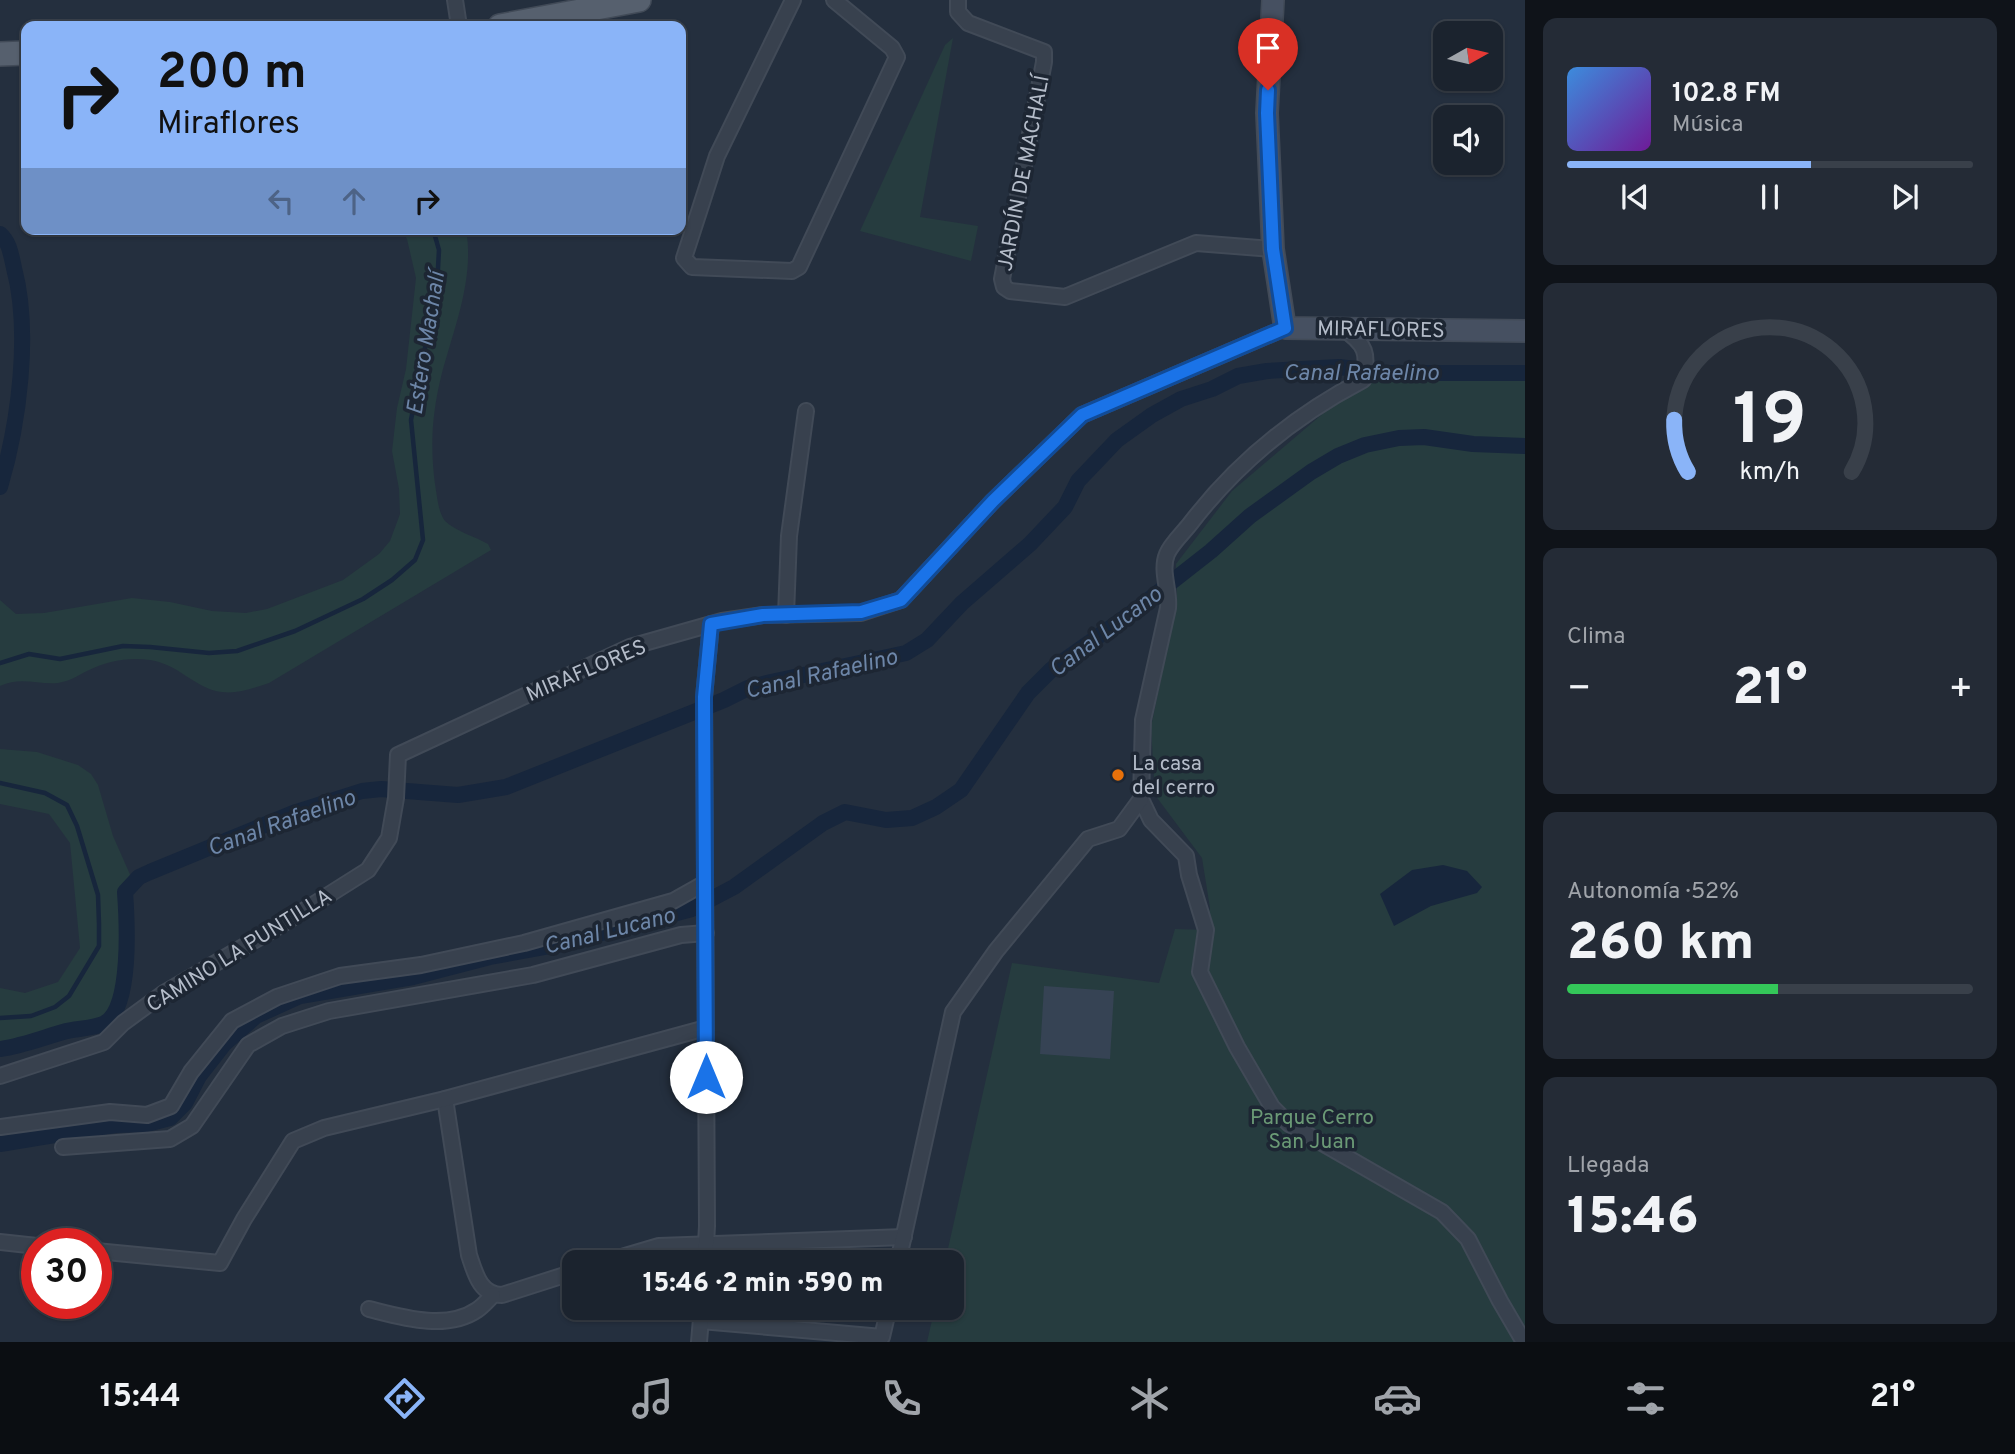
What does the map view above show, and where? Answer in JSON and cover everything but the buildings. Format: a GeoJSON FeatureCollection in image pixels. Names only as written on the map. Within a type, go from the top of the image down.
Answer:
{"type":"FeatureCollection","features":[{"type":"Feature","properties":{"kind":"main road"},"geometry":{"type":"LineString","coordinates":[[529,21],[639,0]]}},
{"type":"Feature","properties":{"kind":"main road"},"geometry":{"type":"LineString","coordinates":[[0,54],[21,53]]}},
{"type":"Feature","properties":{"kind":"street"},"geometry":{"type":"LineString","coordinates":[[455,0],[457,21]]}},
{"type":"Feature","properties":{"kind":"street"},"geometry":{"type":"LineString","coordinates":[[793,0],[718,156],[684,258],[692,267],[792,271],[799,267],[897,57],[892,48],[834,0]]}},
{"type":"Feature","properties":{"kind":"street","name":"JARDÍN DE MACHALÍ"},"geometry":{"type":"LineString","coordinates":[[958,0],[958,12],[968,23],[1044,52],[1002,279],[1004,287],[1010,291],[1065,297],[1196,243],[1273,249]]}},
{"type":"Feature","properties":{"kind":"street"},"geometry":{"type":"LineString","coordinates":[[1273,0],[1267,113],[1273,249],[1285,328]]}},
{"type":"Feature","properties":{"kind":"street","name":"MIRAFLORES"},"geometry":{"type":"LineString","coordinates":[[398,755],[630,648],[711,624],[763,615],[861,612],[901,600],[993,501],[1082,415],[1285,328],[1525,331]]}},
{"type":"Feature","properties":{"kind":"street"},"geometry":{"type":"LineString","coordinates":[[1342,328],[1359,341],[1367,355],[1363,380],[1306,414],[1254,456],[1213,494],[1167,554],[1164,572],[1169,594],[1166,621],[1143,720],[1141,799],[1151,820],[1186,856],[1206,930],[1200,972],[1237,1047],[1272,1107],[1289,1124],[1442,1212],[1468,1239],[1524,1342]]}},
{"type":"Feature","properties":{"kind":"street"},"geometry":{"type":"LineString","coordinates":[[786,615],[789,536],[806,411]]}},
{"type":"Feature","properties":{"kind":"street"},"geometry":{"type":"LineString","coordinates":[[706,1250],[704,697],[711,624]]}},
{"type":"Feature","properties":{"kind":"street","name":"CAMINO LA PUNTILLA"},"geometry":{"type":"LineString","coordinates":[[0,1076],[104,1042],[123,1023],[164,993],[281,925],[368,870],[389,838],[396,798],[398,755]]}},
{"type":"Feature","properties":{"kind":"street"},"geometry":{"type":"LineString","coordinates":[[901,1250],[953,1012],[996,951],[1088,839],[1119,829],[1141,799]]}},
{"type":"Feature","properties":{"kind":"street"},"geometry":{"type":"LineString","coordinates":[[0,1127],[110,1112],[147,1115],[171,1106],[191,1072],[232,1021],[277,997],[340,976],[421,965],[524,943],[673,901],[705,887]]}},
{"type":"Feature","properties":{"kind":"street"},"geometry":{"type":"LineString","coordinates":[[63,1147],[170,1139],[192,1126],[248,1045],[282,1026],[329,1011],[533,975],[681,935],[706,933]]}},
{"type":"Feature","properties":{"kind":"street"},"geometry":{"type":"LineString","coordinates":[[112,1253],[220,1264],[293,1141],[324,1128],[445,1099],[706,1028]]}},
{"type":"Feature","properties":{"kind":"street"},"geometry":{"type":"LineString","coordinates":[[445,1099],[469,1255],[475,1276],[484,1288],[494,1295]]}},
{"type":"Feature","properties":{"kind":"street"},"geometry":{"type":"LineString","coordinates":[[648,1250],[659,1247],[904,1237]]}},
{"type":"Feature","properties":{"kind":"street"},"geometry":{"type":"LineString","coordinates":[[0,1242],[21,1244]]}},
{"type":"Feature","properties":{"kind":"street"},"geometry":{"type":"LineString","coordinates":[[369,1309],[425,1321],[463,1317],[478,1310],[494,1295],[512,1293],[562,1276]]}},
{"type":"Feature","properties":{"kind":"street"},"geometry":{"type":"LineString","coordinates":[[699,1342],[701,1320]]}},
{"type":"Feature","properties":{"kind":"street"},"geometry":{"type":"LineString","coordinates":[[748,1320],[882,1337],[886,1320]]}},
{"type":"Feature","properties":{"kind":"green space"},"geometry":{"type":"Polygon","coordinates":[[[953,38],[920,217],[978,226],[971,261],[860,231],[945,45],[953,38]]]}},
{"type":"Feature","properties":{"kind":"green space"},"geometry":{"type":"Polygon","coordinates":[[[405,235],[467,235],[468,267],[465,286],[436,404],[432,444],[433,470],[438,503],[445,521],[488,544],[491,550],[269,683],[251,689],[228,692],[212,690],[160,662],[134,659],[102,665],[58,683],[22,681],[0,686],[0,600],[16,614],[44,613],[132,598],[170,602],[212,611],[246,613],[267,609],[343,580],[379,554],[390,541],[400,514],[399,489],[392,451],[397,408],[406,369],[416,278],[405,235]]]}},
{"type":"Feature","properties":{"kind":"green space","name":"Parque Cerro San Juan"},"geometry":{"type":"Polygon","coordinates":[[[1386,373],[1525,373],[1525,1342],[927,1342],[932,1320],[964,1320],[964,1250],[948,1250],[1012,963],[1159,983],[1175,929],[1206,930],[1210,908],[1202,858],[1155,795],[1151,727],[1177,601],[1176,564],[1232,491],[1333,405],[1386,373]]]}},
{"type":"Feature","properties":{"kind":"green space"},"geometry":{"type":"Polygon","coordinates":[[[0,749],[37,752],[78,765],[91,774],[98,785],[113,836],[132,879],[125,888],[122,978],[113,1012],[101,1022],[59,1029],[24,1042],[0,1045],[0,988],[25,993],[58,982],[80,948],[70,843],[49,814],[0,804],[0,749]]]}},
{"type":"Feature","properties":{"kind":"water"},"geometry":{"type":"Polygon","coordinates":[[[1443,865],[1467,871],[1482,887],[1477,893],[1431,906],[1394,926],[1380,894],[1412,870],[1443,865]]]}},
{"type":"Feature","properties":{"kind":"waterway","name":"Canal Rafaelino"},"geometry":{"type":"LineString","coordinates":[[0,234],[10,249],[22,320],[17,406],[0,487]]}},
{"type":"Feature","properties":{"kind":"waterway","name":"Estero Machalí"},"geometry":{"type":"LineString","coordinates":[[0,663],[29,654],[60,659],[123,646],[209,653],[237,651],[295,631],[363,599],[392,580],[415,560],[423,540],[411,420],[437,286],[439,250],[435,235]]}},
{"type":"Feature","properties":{"kind":"waterway","name":"Canal Rafaelino"},"geometry":{"type":"LineString","coordinates":[[0,1049],[101,1025],[114,1014],[120,1000],[126,962],[125,892],[139,877],[150,872],[296,812],[362,791],[381,789],[458,795],[506,787],[748,688],[906,653],[927,640],[962,603],[1030,544],[1065,507],[1078,481],[1117,440],[1152,415],[1181,399],[1212,389],[1238,376],[1267,371],[1339,367],[1386,373],[1525,373]]}},
{"type":"Feature","properties":{"kind":"waterway","name":"Canal Lucano"},"geometry":{"type":"LineString","coordinates":[[0,1144],[115,1125],[147,1124],[170,1118],[185,1103],[199,1076],[224,1044],[256,1016],[300,996],[413,977],[490,957],[556,945],[692,909],[734,887],[823,823],[845,812],[886,820],[912,818],[936,807],[961,790],[1028,693],[1052,669],[1137,609],[1211,551],[1250,516],[1311,472],[1338,456],[1365,445],[1399,438],[1424,437],[1473,444],[1525,446]]}},
{"type":"Feature","properties":{"kind":"waterway","name":"Estero Machalí"},"geometry":{"type":"LineString","coordinates":[[0,783],[45,793],[67,805],[77,826],[98,895],[99,924],[99,946],[69,996],[55,1007],[31,1016],[0,1018]]}},
{"type":"Feature","properties":{"kind":"place","name":"La casa del cerro"},"geometry":{"type":"Point","coordinates":[1118,775]}},
{"type":"Feature","properties":{"kind":"route"},"geometry":{"type":"LineString","coordinates":[[706,1077],[704,697],[711,624],[763,615],[861,612],[901,600],[993,501],[1082,415],[1285,328],[1273,249],[1268,90]]}}]}
